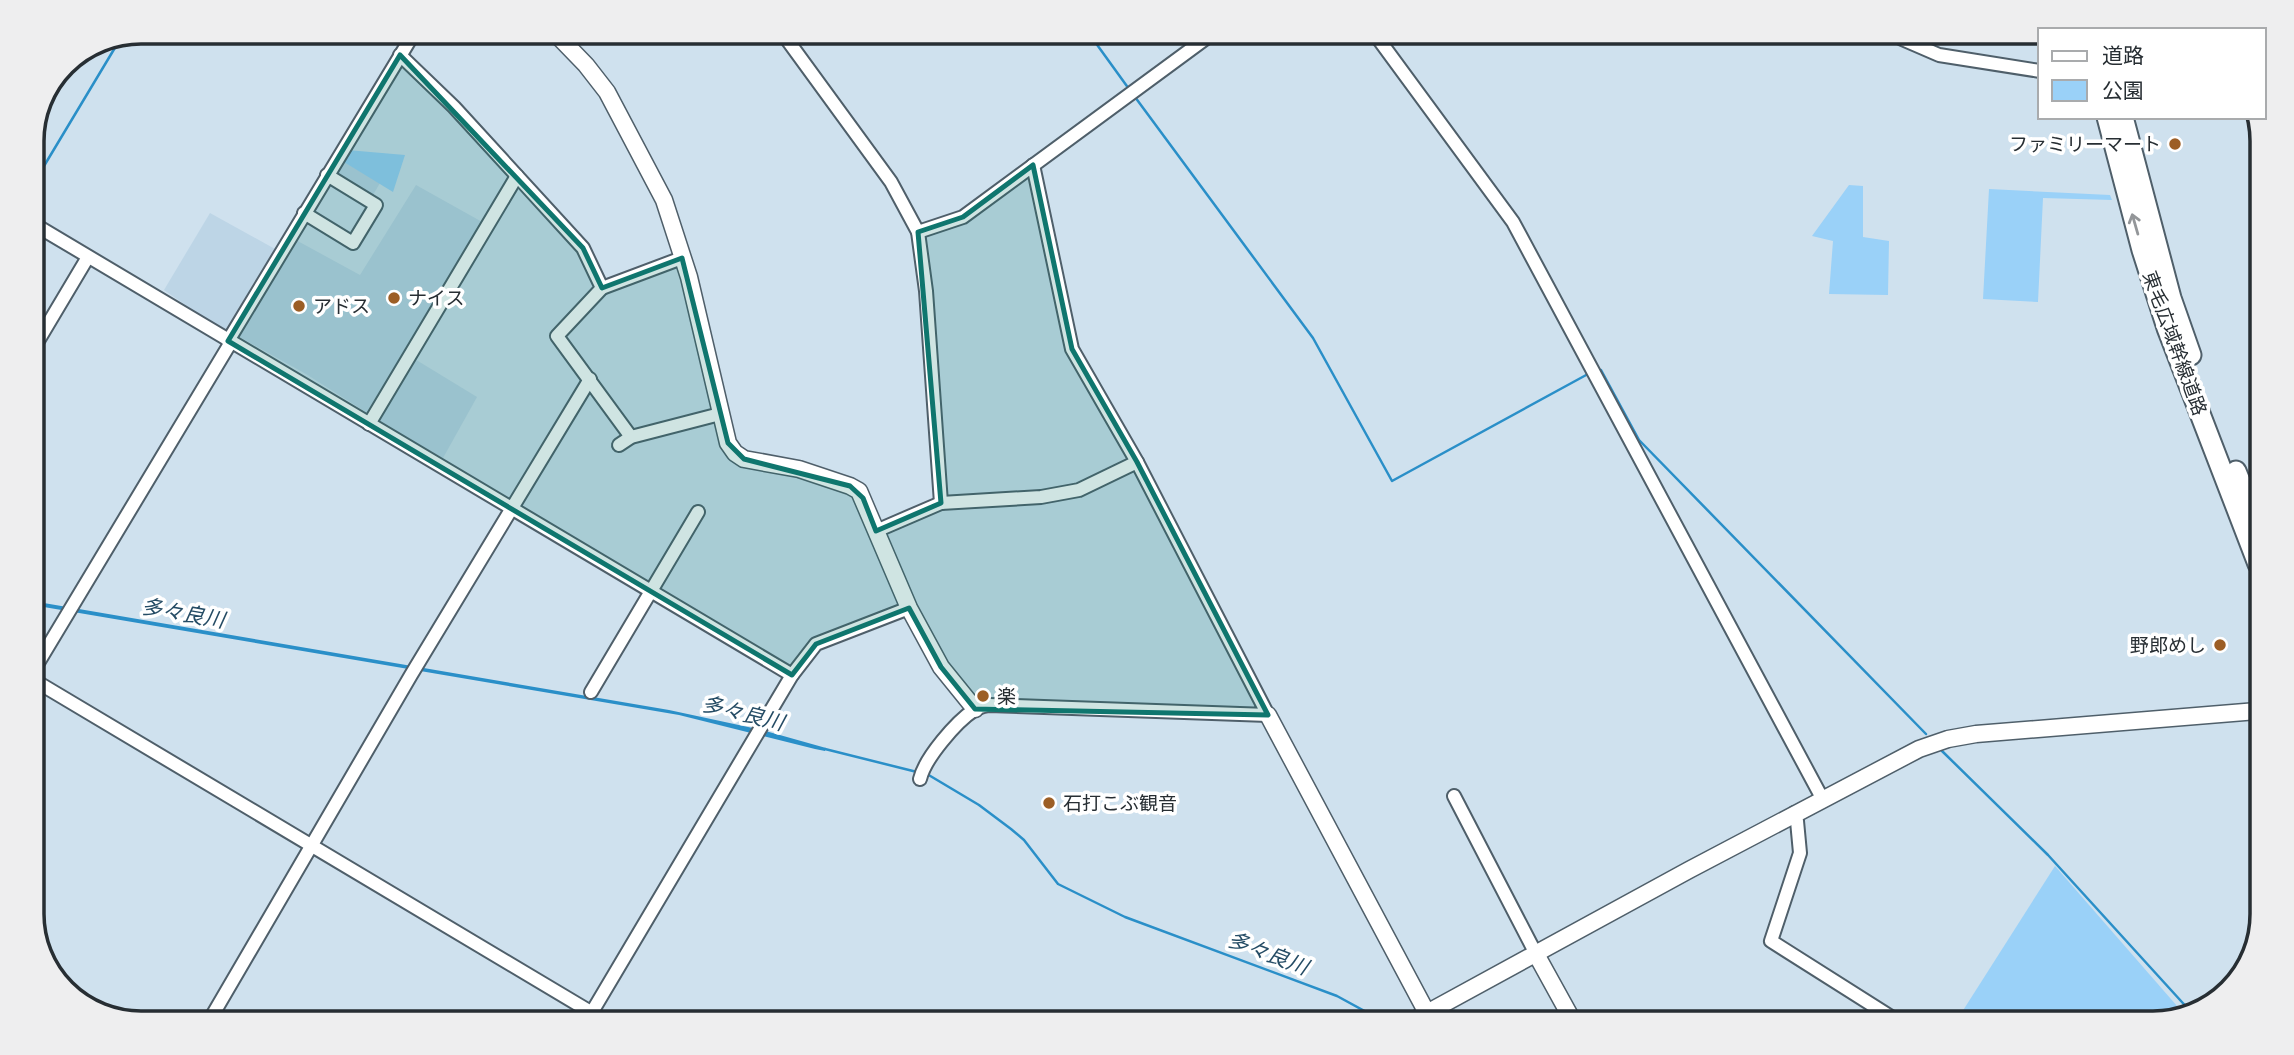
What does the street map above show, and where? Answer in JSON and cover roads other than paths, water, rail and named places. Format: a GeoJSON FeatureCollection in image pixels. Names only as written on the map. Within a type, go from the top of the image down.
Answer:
{"type":"FeatureCollection","features":[{"type":"Feature","properties":{"kind":"highway","name":"東毛広域幹線道路"},"geometry":{"type":"LineString","coordinates":[[2108,119],[2142,250],[2167,328],[2250,543]]}},
{"type":"Feature","properties":{"kind":"highway","name":"東毛広域幹線道路"},"geometry":{"type":"LineString","coordinates":[[2124,119],[2171,298],[2209,404],[2250,505]]}},
{"type":"Feature","properties":{"kind":"street"},"geometry":{"type":"LineString","coordinates":[[44,653],[407,44]]}},
{"type":"Feature","properties":{"kind":"street"},"geometry":{"type":"LineString","coordinates":[[566,44],[607,92],[664,200],[682,258],[728,443],[735,453],[744,459],[799,469],[859,491],[909,608],[941,667],[975,709]]}},
{"type":"Feature","properties":{"kind":"street"},"geometry":{"type":"LineString","coordinates":[[790,44],[891,182],[918,232],[926,291],[941,503]]}},
{"type":"Feature","properties":{"kind":"street"},"geometry":{"type":"LineString","coordinates":[[918,232],[963,217],[1198,44]]}},
{"type":"Feature","properties":{"kind":"street"},"geometry":{"type":"LineString","coordinates":[[1382,44],[1513,222],[1822,798]]}},
{"type":"Feature","properties":{"kind":"street"},"geometry":{"type":"LineString","coordinates":[[1914,44],[1939,55],[2038,71]]}},
{"type":"Feature","properties":{"kind":"street"},"geometry":{"type":"LineString","coordinates":[[400,55],[454,107],[583,248],[601,288]]}},
{"type":"Feature","properties":{"kind":"street"},"geometry":{"type":"LineString","coordinates":[[1033,165],[1072,349],[1137,462],[1418,1011]]}},
{"type":"Feature","properties":{"kind":"street"},"geometry":{"type":"LineString","coordinates":[[304,213],[353,243],[376,205],[327,175]]}},
{"type":"Feature","properties":{"kind":"street"},"geometry":{"type":"LineString","coordinates":[[369,424],[517,176]]}},
{"type":"Feature","properties":{"kind":"street"},"geometry":{"type":"LineString","coordinates":[[44,230],[792,675]]}},
{"type":"Feature","properties":{"kind":"street"},"geometry":{"type":"LineString","coordinates":[[44,331],[88,257]]}},
{"type":"Feature","properties":{"kind":"street"},"geometry":{"type":"LineString","coordinates":[[631,437],[557,336],[601,288],[682,258]]}},
{"type":"Feature","properties":{"kind":"street"},"geometry":{"type":"LineString","coordinates":[[215,1011],[411,675],[590,379]]}},
{"type":"Feature","properties":{"kind":"street"},"geometry":{"type":"LineString","coordinates":[[619,446],[631,437],[720,414]]}},
{"type":"Feature","properties":{"kind":"street"},"geometry":{"type":"LineString","coordinates":[[876,531],[941,503],[1041,497],[1079,490],[1137,462]]}},
{"type":"Feature","properties":{"kind":"street"},"geometry":{"type":"LineString","coordinates":[[591,692],[698,512]]}},
{"type":"Feature","properties":{"kind":"street"},"geometry":{"type":"LineString","coordinates":[[596,1011],[792,675],[816,644],[909,608]]}},
{"type":"Feature","properties":{"kind":"street"},"geometry":{"type":"LineString","coordinates":[[44,686],[585,1011]]}},
{"type":"Feature","properties":{"kind":"street"},"geometry":{"type":"LineString","coordinates":[[920,779],[923,768],[949,734],[975,709],[989,705],[1268,715]]}},
{"type":"Feature","properties":{"kind":"street"},"geometry":{"type":"LineString","coordinates":[[1432,1011],[1794,813],[1909,754],[1961,737],[2250,711]]}},
{"type":"Feature","properties":{"kind":"street"},"geometry":{"type":"LineString","coordinates":[[1454,796],[1567,1011]]}},
{"type":"Feature","properties":{"kind":"street"},"geometry":{"type":"LineString","coordinates":[[1794,813],[1800,853],[1771,940],[1880,1011]]}},
{"type":"Feature","properties":{"kind":"waterway"},"geometry":{"type":"LineString","coordinates":[[1096,44],[1129,89]]}},
{"type":"Feature","properties":{"kind":"waterway"},"geometry":{"type":"LineString","coordinates":[[44,166],[115,48]]}},
{"type":"Feature","properties":{"kind":"waterway"},"geometry":{"type":"LineString","coordinates":[[1135,97],[1313,338],[1392,481],[1588,374]]}},
{"type":"Feature","properties":{"kind":"waterway"},"geometry":{"type":"LineString","coordinates":[[1598,371],[1601,370],[1639,440],[1926,734]]}},
{"type":"Feature","properties":{"kind":"waterway","name":"多々良川"},"geometry":{"type":"LineString","coordinates":[[825,749],[917,772]]}},
{"type":"Feature","properties":{"kind":"waterway"},"geometry":{"type":"LineString","coordinates":[[1942,751],[2048,855],[2185,1006]]}},
{"type":"Feature","properties":{"kind":"waterway","name":"多々良川"},"geometry":{"type":"LineString","coordinates":[[927,774],[979,805],[1011,829],[1024,840],[1058,884],[1125,917],[1337,996],[1364,1011]]}},
{"type":"Feature","properties":{"kind":"place","name":"ファミリーマート"},"geometry":{"type":"Point","coordinates":[2175,144]}},
{"type":"Feature","properties":{"kind":"place","name":"ナイス"},"geometry":{"type":"Point","coordinates":[394,298]}},
{"type":"Feature","properties":{"kind":"place","name":"アドス"},"geometry":{"type":"Point","coordinates":[299,306]}},
{"type":"Feature","properties":{"kind":"place","name":"野郎めし"},"geometry":{"type":"Point","coordinates":[2220,645]}},
{"type":"Feature","properties":{"kind":"place","name":"楽"},"geometry":{"type":"Point","coordinates":[983,696]}},
{"type":"Feature","properties":{"kind":"place","name":"石打こぶ観音"},"geometry":{"type":"Point","coordinates":[1049,803]}}]}
